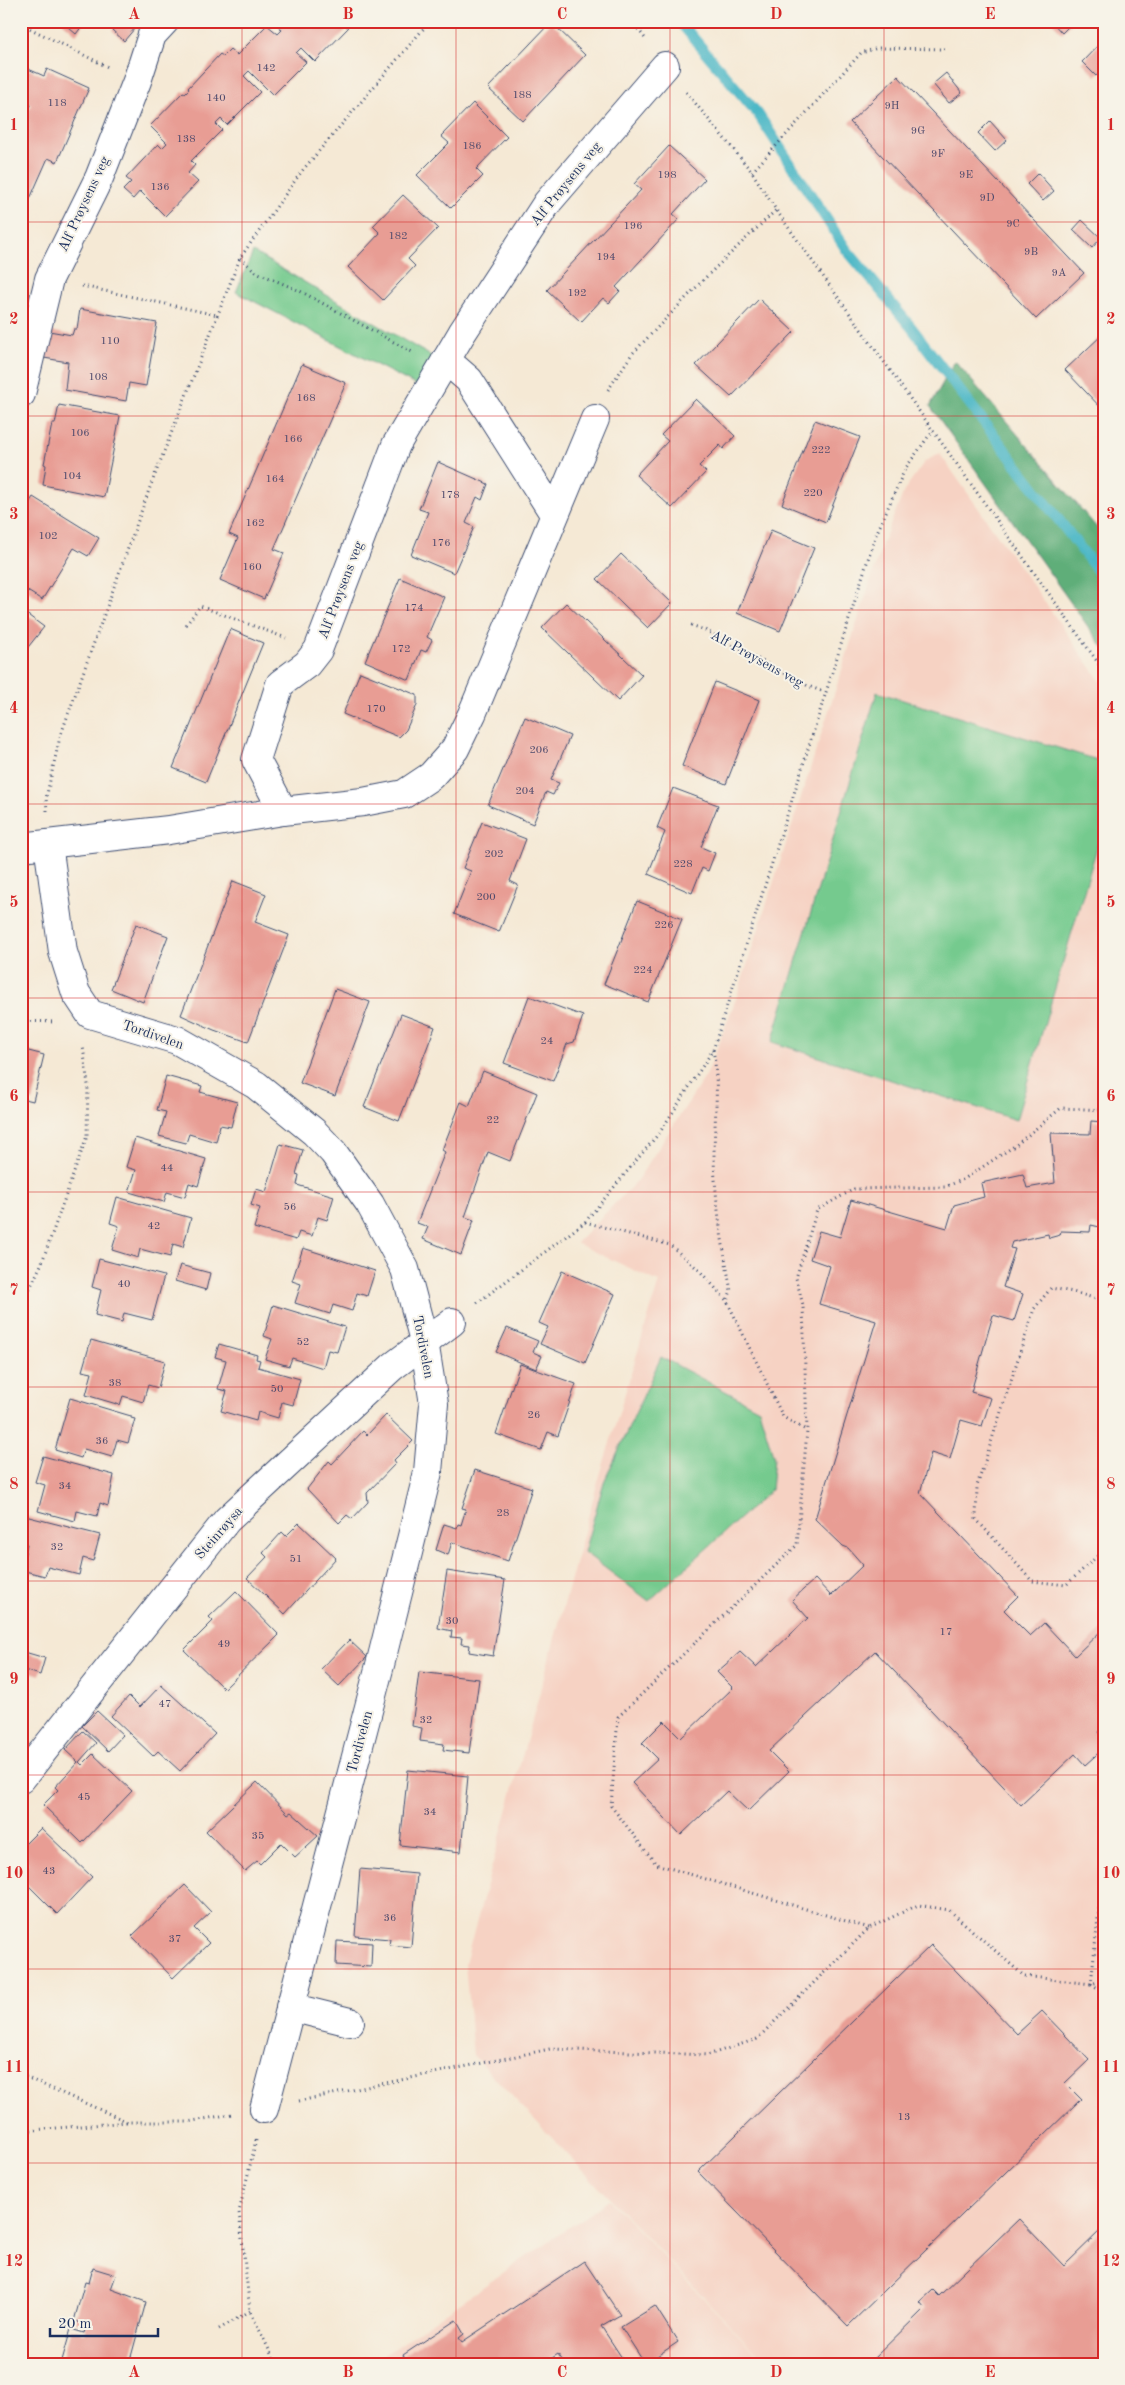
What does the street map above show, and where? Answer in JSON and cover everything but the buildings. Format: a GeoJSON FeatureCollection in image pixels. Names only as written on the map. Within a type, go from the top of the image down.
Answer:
{"type":"FeatureCollection","features":[{"type":"Feature","properties":{"kind":"street","name":"Alf Prøysens veg"},"geometry":{"type":"LineString","coordinates":[[21,394],[49,279],[99,178],[152,35],[165,21]]}},
{"type":"Feature","properties":{"kind":"street","name":"Alf Prøysens veg"},"geometry":{"type":"LineString","coordinates":[[284,811],[256,760],[280,684],[307,664],[318,650],[396,445],[444,364],[547,203],[665,66]]}},
{"type":"Feature","properties":{"kind":"street"},"geometry":{"type":"LineString","coordinates":[[444,364],[469,380],[554,514]]}},
{"type":"Feature","properties":{"kind":"street"},"geometry":{"type":"LineString","coordinates":[[21,847],[169,830],[284,811],[363,802],[404,794],[431,776],[455,749],[516,611],[554,514],[596,419]]}},
{"type":"Feature","properties":{"kind":"street","name":"Tordivelen"},"geometry":{"type":"LineString","coordinates":[[48,844],[63,952],[76,993],[90,1014],[177,1040],[256,1085],[314,1132],[333,1152],[370,1204],[405,1269],[424,1341],[434,1404],[428,1472],[382,1661],[264,2109]]}},
{"type":"Feature","properties":{"kind":"street","name":"Steinrøysa"},"geometry":{"type":"LineString","coordinates":[[21,1779],[227,1520],[392,1367],[424,1341],[452,1322]]}},
{"type":"Feature","properties":{"kind":"street"},"geometry":{"type":"LineString","coordinates":[[290,2007],[350,2022]]}},
{"type":"Feature","properties":{"kind":"path"},"geometry":{"type":"LineString","coordinates":[[48,844],[46,798],[60,737],[150,490],[240,258],[302,171],[430,21]]}},
{"type":"Feature","properties":{"kind":"path"},"geometry":{"type":"LineString","coordinates":[[632,21],[665,66],[752,172],[776,210],[1104,671]]}},
{"type":"Feature","properties":{"kind":"path"},"geometry":{"type":"LineString","coordinates":[[21,24],[136,81]]}},
{"type":"Feature","properties":{"kind":"path"},"geometry":{"type":"LineString","coordinates":[[752,172],[860,54],[878,48],[946,49]]}},
{"type":"Feature","properties":{"kind":"path"},"geometry":{"type":"LineString","coordinates":[[596,419],[612,382],[632,354],[709,274],[776,210]]}},
{"type":"Feature","properties":{"kind":"path"},"geometry":{"type":"LineString","coordinates":[[240,258],[256,272],[300,291],[332,310],[444,364]]}},
{"type":"Feature","properties":{"kind":"path"},"geometry":{"type":"LineString","coordinates":[[49,279],[217,315]]}},
{"type":"Feature","properties":{"kind":"path"},"geometry":{"type":"LineString","coordinates":[[452,1322],[585,1222],[660,1132],[713,1050],[824,692],[875,537],[905,469],[933,430]]}},
{"type":"Feature","properties":{"kind":"path"},"geometry":{"type":"LineString","coordinates":[[186,625],[200,606],[318,650]]}},
{"type":"Feature","properties":{"kind":"path","name":"Alf Prøysens veg"},"geometry":{"type":"LineString","coordinates":[[691,625],[705,630],[808,686],[824,692]]}},
{"type":"Feature","properties":{"kind":"path"},"geometry":{"type":"LineString","coordinates":[[21,1307],[41,1265],[87,1136],[88,1085],[82,1041]]}},
{"type":"Feature","properties":{"kind":"path"},"geometry":{"type":"LineString","coordinates":[[713,1050],[718,1074],[714,1158],[718,1225],[731,1291],[727,1301]]}},
{"type":"Feature","properties":{"kind":"path"},"geometry":{"type":"LineString","coordinates":[[869,1928],[656,1864],[611,1806],[618,1717],[796,1545],[807,1431],[803,1305],[796,1278],[817,1210],[854,1189],[945,1187],[964,1179],[1016,1145],[1061,1108],[1104,1110]]}},
{"type":"Feature","properties":{"kind":"path"},"geometry":{"type":"LineString","coordinates":[[585,1222],[670,1245],[699,1270],[727,1301],[783,1416],[807,1431]]}},
{"type":"Feature","properties":{"kind":"path"},"geometry":{"type":"LineString","coordinates":[[1104,1302],[1073,1292],[1051,1288],[1034,1309],[977,1486],[976,1519],[1032,1581],[1066,1585],[1104,1550]]}},
{"type":"Feature","properties":{"kind":"path"},"geometry":{"type":"LineString","coordinates":[[1090,1984],[1102,1880],[1101,1785],[1104,1783]]}},
{"type":"Feature","properties":{"kind":"path"},"geometry":{"type":"LineString","coordinates":[[21,2131],[128,2122],[187,2122],[264,2109],[550,2049],[708,2055],[757,2039],[869,1928],[918,1905],[950,1910],[1024,1976],[1090,1984],[1104,1992]]}},
{"type":"Feature","properties":{"kind":"path"},"geometry":{"type":"LineString","coordinates":[[1090,1984],[1104,1980]]}},
{"type":"Feature","properties":{"kind":"path"},"geometry":{"type":"LineString","coordinates":[[21,2074],[128,2122]]}},
{"type":"Feature","properties":{"kind":"path"},"geometry":{"type":"LineString","coordinates":[[264,2109],[239,2212],[250,2311],[276,2364]]}},
{"type":"Feature","properties":{"kind":"path"},"geometry":{"type":"LineString","coordinates":[[219,2329],[250,2311]]}},
{"type":"Feature","properties":{"kind":"shaded area"},"geometry":{"type":"Polygon","coordinates":[[[940,454],[1104,686],[1104,2364],[767,2364],[473,2055],[465,1964],[597,1485],[659,1282],[576,1243],[636,1182],[707,1074],[737,996],[883,542],[905,489],[925,461],[940,454]]]}},
{"type":"Feature","properties":{"kind":"shaded area"},"geometry":{"type":"Polygon","coordinates":[[[609,2200],[766,2364],[371,2364],[609,2200]]]}},
{"type":"Feature","properties":{"kind":"green space"},"geometry":{"type":"Polygon","coordinates":[[[253,252],[443,363],[427,391],[236,292],[253,252]]]}},
{"type":"Feature","properties":{"kind":"green space"},"geometry":{"type":"Polygon","coordinates":[[[955,361],[1104,536],[1104,649],[930,406],[955,361]]]}},
{"type":"Feature","properties":{"kind":"green space"},"geometry":{"type":"Polygon","coordinates":[[[877,692],[1104,762],[1104,824],[1016,1120],[772,1042],[877,692]]]}},
{"type":"Feature","properties":{"kind":"green space"},"geometry":{"type":"Polygon","coordinates":[[[661,1357],[759,1409],[774,1458],[771,1490],[649,1601],[584,1552],[604,1482],[661,1357]]]}},
{"type":"Feature","properties":{"kind":"waterway"},"geometry":{"type":"LineString","coordinates":[[679,21],[758,114],[846,249],[911,327],[1104,579]]}}]}
